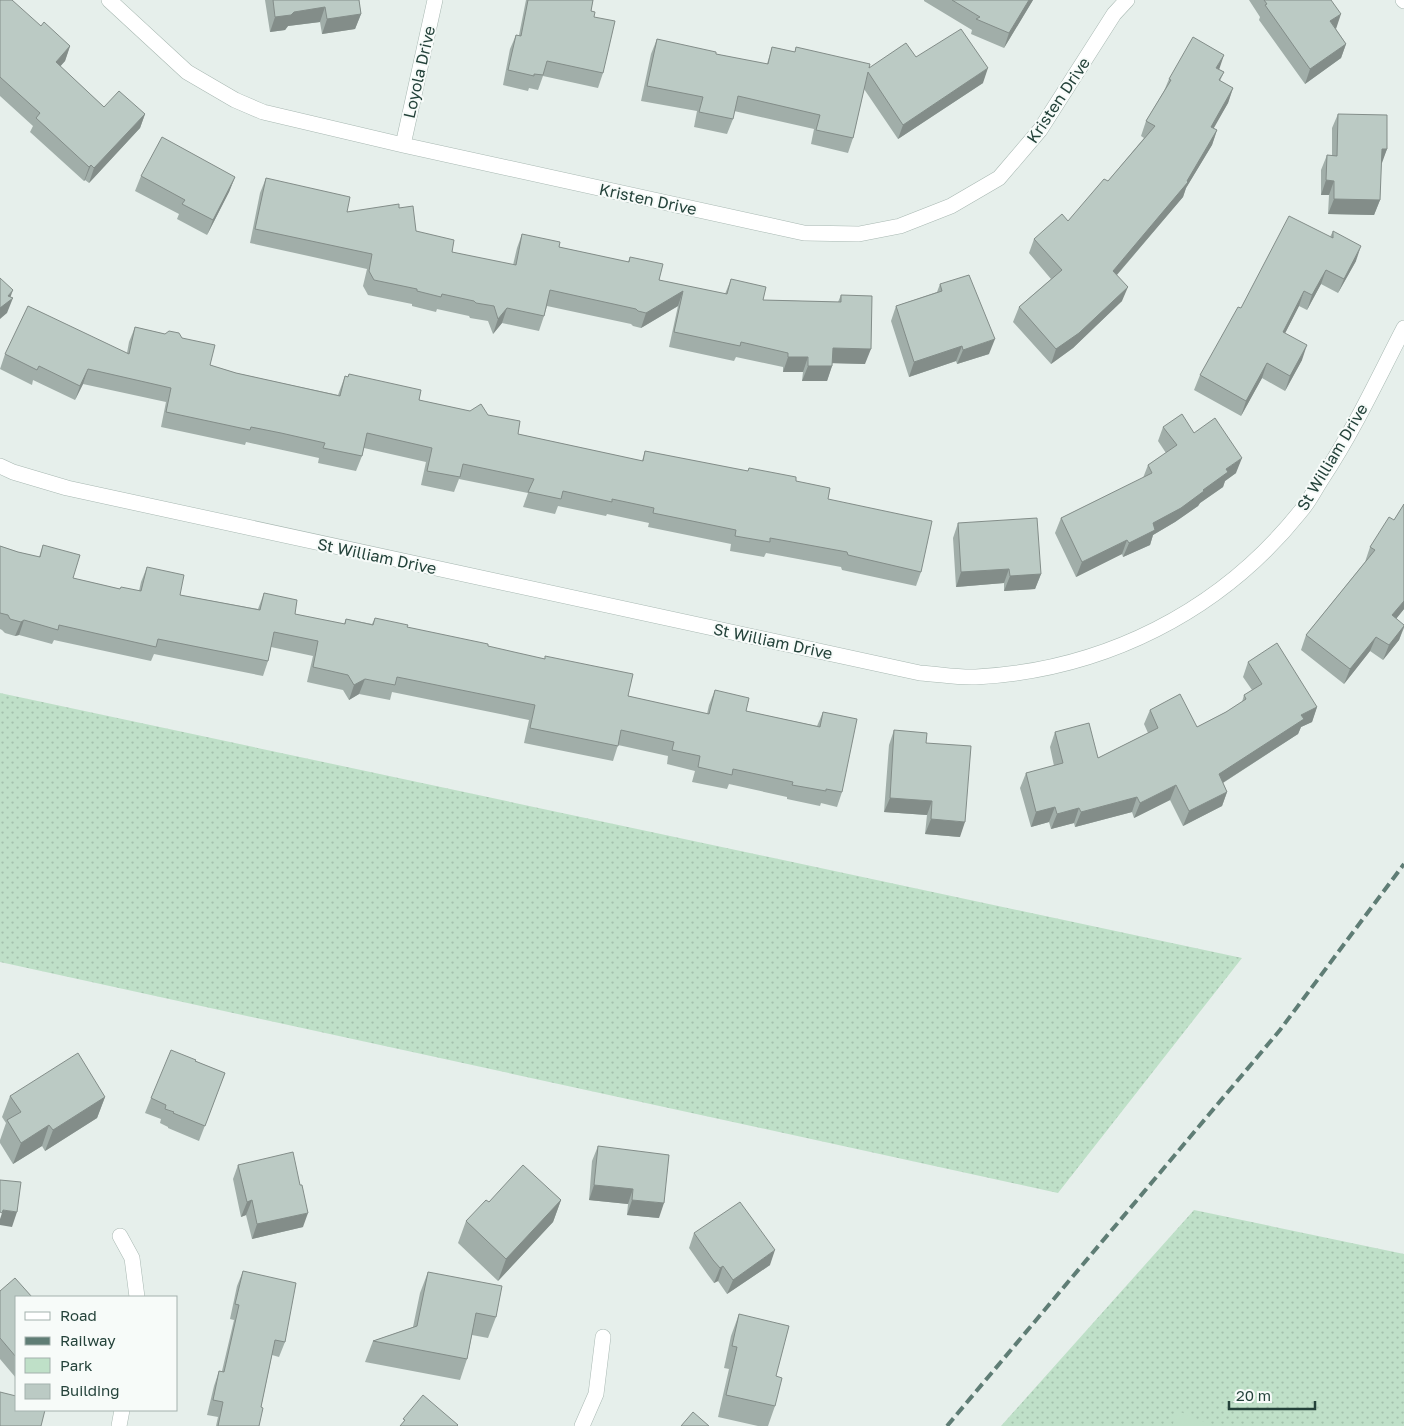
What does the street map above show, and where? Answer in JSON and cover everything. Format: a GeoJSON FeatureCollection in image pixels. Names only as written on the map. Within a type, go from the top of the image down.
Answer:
{"type":"FeatureCollection","features":[{"type":"Feature","properties":{"kind":"street","name":"Kristen Drive"},"geometry":{"type":"LineString","coordinates":[[108,0],[187,72],[235,100],[263,112],[403,145],[804,233],[859,234],[900,226],[951,206],[999,178],[1040,130],[1114,14],[1127,0]]}},
{"type":"Feature","properties":{"kind":"street","name":"Loyola Drive"},"geometry":{"type":"LineString","coordinates":[[403,145],[435,0]]}},
{"type":"Feature","properties":{"kind":"street","name":"St William Drive"},"geometry":{"type":"LineString","coordinates":[[0,466],[13,472],[67,488],[920,673],[975,677],[1036,670],[1098,655],[1145,636],[1202,604],[1254,563],[1301,512],[1343,447],[1404,328]]}},
{"type":"Feature","properties":{"kind":"street"},"geometry":{"type":"LineString","coordinates":[[120,1236],[132,1258],[137,1296]]}},
{"type":"Feature","properties":{"kind":"street"},"geometry":{"type":"LineString","coordinates":[[582,1426],[596,1394],[603,1336]]}},
{"type":"Feature","properties":{"kind":"street"},"geometry":{"type":"LineString","coordinates":[[119,1426],[122,1411]]}},
{"type":"Feature","properties":{"kind":"green space"},"geometry":{"type":"Polygon","coordinates":[[[0,693],[1242,958],[1058,1193],[0,962],[0,693]]]}},
{"type":"Feature","properties":{"kind":"green space"},"geometry":{"type":"Polygon","coordinates":[[[1194,1210],[1404,1254],[1404,1426],[1001,1426],[1194,1210]]]}},
{"type":"Feature","properties":{"kind":"green space"},"geometry":{"type":"Polygon","coordinates":[[[1178,1411],[1214,1426],[1172,1426],[1178,1411]]]}},
{"type":"Feature","properties":{"kind":"building"},"geometry":{"type":"Polygon","coordinates":[[[0,0],[12,0],[41,26],[44,22],[70,46],[56,62],[104,107],[119,91],[145,114],[94,168],[91,165],[89,167],[36,118],[40,113],[0,77],[0,0]]]}},
{"type":"Feature","properties":{"kind":"building"},"geometry":{"type":"Polygon","coordinates":[[[273,0],[359,0],[361,14],[327,19],[325,7],[275,17],[273,0]]]}},
{"type":"Feature","properties":{"kind":"building"},"geometry":{"type":"Polygon","coordinates":[[[528,0],[593,0],[591,11],[595,12],[594,17],[615,21],[603,73],[547,61],[543,75],[534,74],[534,76],[508,70],[516,35],[521,36],[528,0]]]}},
{"type":"Feature","properties":{"kind":"building"},"geometry":{"type":"Polygon","coordinates":[[[952,0],[1029,0],[1009,33],[976,19],[980,17],[952,0]]]}},
{"type":"Feature","properties":{"kind":"building"},"geometry":{"type":"Polygon","coordinates":[[[1264,0],[1331,0],[1341,14],[1330,21],[1346,44],[1310,69],[1265,5],[1267,4],[1264,0]]]}},
{"type":"Feature","properties":{"kind":"building"},"geometry":{"type":"Polygon","coordinates":[[[961,29],[988,68],[903,125],[868,72],[853,138],[816,130],[820,115],[738,96],[733,119],[699,112],[703,97],[647,86],[657,39],[716,52],[716,54],[768,64],[772,47],[795,52],[796,47],[870,64],[869,68],[906,43],[916,57],[961,29]]]}},
{"type":"Feature","properties":{"kind":"building"},"geometry":{"type":"Polygon","coordinates":[[[1193,37],[1224,55],[1216,68],[1224,72],[1219,80],[1233,88],[1211,127],[1217,130],[1188,182],[1113,271],[1128,287],[1079,333],[1056,349],[1019,307],[1062,270],[1034,239],[1062,214],[1068,221],[1104,179],[1108,181],[1155,126],[1146,121],[1171,80],[1169,79],[1193,37]]]}},
{"type":"Feature","properties":{"kind":"building"},"geometry":{"type":"Polygon","coordinates":[[[1338,114],[1387,115],[1387,149],[1382,149],[1380,200],[1334,199],[1334,181],[1326,180],[1327,155],[1337,156],[1338,114]]]}},
{"type":"Feature","properties":{"kind":"building"},"geometry":{"type":"Polygon","coordinates":[[[162,137],[235,177],[213,220],[182,204],[185,200],[141,176],[162,137]]]}},
{"type":"Feature","properties":{"kind":"building"},"geometry":{"type":"Polygon","coordinates":[[[266,178],[350,197],[347,212],[399,204],[399,208],[413,206],[416,231],[454,240],[452,252],[516,265],[522,234],[560,242],[559,247],[629,262],[630,257],[663,264],[659,280],[727,294],[731,279],[766,287],[763,300],[841,302],[841,295],[872,296],[871,349],[833,348],[832,366],[808,366],[808,357],[788,357],[788,353],[741,342],[740,346],[674,332],[683,291],[646,313],[636,309],[550,290],[544,316],[507,308],[498,319],[494,306],[442,294],[441,297],[417,291],[417,289],[374,280],[369,271],[372,254],[255,229],[266,178]]]}},
{"type":"Feature","properties":{"kind":"building"},"geometry":{"type":"Polygon","coordinates":[[[1289,216],[1333,238],[1333,231],[1361,246],[1344,279],[1326,270],[1312,295],[1304,291],[1283,332],[1307,345],[1290,376],[1267,363],[1246,401],[1200,375],[1238,307],[1241,308],[1289,216]]]}},
{"type":"Feature","properties":{"kind":"building"},"geometry":{"type":"Polygon","coordinates":[[[969,275],[995,339],[963,350],[962,346],[914,362],[896,306],[942,291],[940,284],[969,275]]]}},
{"type":"Feature","properties":{"kind":"building"},"geometry":{"type":"Polygon","coordinates":[[[0,278],[13,290],[8,296],[13,298],[0,308],[0,278]]]}},
{"type":"Feature","properties":{"kind":"building"},"geometry":{"type":"Polygon","coordinates":[[[28,306],[129,354],[135,327],[165,334],[169,331],[179,333],[182,338],[215,345],[210,365],[236,373],[340,396],[345,376],[348,377],[349,374],[421,390],[419,400],[470,411],[481,404],[488,415],[520,421],[518,434],[643,461],[645,451],[748,471],[749,468],[796,477],[796,481],[830,488],[828,499],[932,521],[921,572],[848,555],[847,552],[770,538],[770,542],[735,536],[736,530],[653,513],[654,508],[612,499],[612,502],[563,491],[561,499],[528,492],[534,479],[463,464],[460,477],[427,471],[432,448],[367,433],[362,456],[323,448],[325,443],[281,433],[251,427],[250,430],[166,412],[171,388],[88,369],[80,386],[39,366],[37,370],[5,354],[28,306]]]}},
{"type":"Feature","properties":{"kind":"building"},"geometry":{"type":"Polygon","coordinates":[[[1182,414],[1194,433],[1215,418],[1242,458],[1226,469],[1228,472],[1181,508],[1153,523],[1155,530],[1129,543],[1127,540],[1082,562],[1061,518],[1152,473],[1148,465],[1177,445],[1163,427],[1182,414]]]}},
{"type":"Feature","properties":{"kind":"building"},"geometry":{"type":"Polygon","coordinates":[[[1404,504],[1404,601],[1392,615],[1404,626],[1389,645],[1376,637],[1350,669],[1306,635],[1375,550],[1370,547],[1389,517],[1394,520],[1404,504]]]}},
{"type":"Feature","properties":{"kind":"building"},"geometry":{"type":"Polygon","coordinates":[[[1037,518],[1041,574],[1010,576],[1009,569],[961,572],[958,523],[1037,518]]]}},
{"type":"Feature","properties":{"kind":"building"},"geometry":{"type":"Polygon","coordinates":[[[43,545],[80,555],[73,578],[120,589],[121,587],[141,591],[147,567],[184,575],[180,595],[260,610],[264,593],[297,600],[295,614],[345,624],[346,619],[373,625],[375,618],[545,659],[545,656],[633,674],[628,696],[709,714],[715,690],[749,698],[746,711],[820,727],[823,712],[857,719],[842,792],[792,785],[793,782],[733,769],[732,775],[698,767],[700,756],[672,750],[674,742],[621,730],[618,746],[530,728],[535,705],[397,677],[395,685],[365,679],[354,685],[348,675],[313,667],[318,641],[274,632],[268,661],[158,639],[156,647],[59,625],[58,630],[24,620],[21,622],[10,619],[8,615],[0,613],[0,546],[40,557],[43,545]]]}},
{"type":"Feature","properties":{"kind":"building"},"geometry":{"type":"Polygon","coordinates":[[[1277,643],[1317,707],[1301,715],[1304,719],[1219,774],[1227,792],[1189,811],[1176,785],[1140,803],[1137,797],[1081,812],[1079,808],[1057,814],[1055,807],[1036,812],[1026,773],[1063,763],[1055,732],[1089,723],[1098,758],[1158,728],[1150,710],[1180,694],[1197,727],[1246,699],[1244,695],[1262,684],[1248,662],[1277,643]]]}},
{"type":"Feature","properties":{"kind":"building"},"geometry":{"type":"Polygon","coordinates":[[[894,730],[927,733],[926,743],[971,746],[965,822],[931,819],[932,801],[890,798],[894,730]]]}},
{"type":"Feature","properties":{"kind":"building"},"geometry":{"type":"Polygon","coordinates":[[[171,1050],[225,1073],[205,1126],[165,1109],[166,1105],[151,1098],[171,1050]]]}},
{"type":"Feature","properties":{"kind":"building"},"geometry":{"type":"Polygon","coordinates":[[[78,1053],[105,1097],[53,1130],[49,1125],[21,1143],[7,1120],[21,1112],[10,1096],[78,1053]]]}},
{"type":"Feature","properties":{"kind":"building"},"geometry":{"type":"Polygon","coordinates":[[[598,1146],[669,1155],[664,1203],[632,1200],[633,1189],[594,1185],[598,1146]]]}},
{"type":"Feature","properties":{"kind":"building"},"geometry":{"type":"Polygon","coordinates":[[[293,1152],[308,1213],[257,1224],[252,1200],[247,1202],[238,1165],[293,1152]]]}},
{"type":"Feature","properties":{"kind":"building"},"geometry":{"type":"Polygon","coordinates":[[[523,1165],[561,1200],[506,1259],[466,1221],[486,1200],[489,1202],[523,1165]]]}},
{"type":"Feature","properties":{"kind":"building"},"geometry":{"type":"Polygon","coordinates":[[[0,1180],[21,1182],[17,1212],[3,1210],[2,1213],[0,1212],[0,1180]]]}},
{"type":"Feature","properties":{"kind":"building"},"geometry":{"type":"Polygon","coordinates":[[[740,1202],[775,1250],[733,1280],[723,1266],[720,1268],[713,1260],[694,1233],[740,1202]]]}},
{"type":"Feature","properties":{"kind":"building"},"geometry":{"type":"Polygon","coordinates":[[[243,1271],[296,1283],[285,1342],[275,1340],[261,1407],[263,1408],[259,1426],[218,1426],[223,1402],[213,1400],[219,1371],[224,1372],[239,1305],[235,1304],[243,1271]]]}},
{"type":"Feature","properties":{"kind":"building"},"geometry":{"type":"Polygon","coordinates":[[[428,1272],[502,1286],[496,1317],[476,1313],[467,1359],[373,1341],[417,1326],[428,1272]]]}},
{"type":"Feature","properties":{"kind":"building"},"geometry":{"type":"Polygon","coordinates":[[[15,1278],[31,1296],[15,1296],[15,1356],[0,1338],[0,1291],[15,1278]]]}},
{"type":"Feature","properties":{"kind":"building"},"geometry":{"type":"Polygon","coordinates":[[[739,1314],[789,1326],[776,1376],[782,1378],[775,1406],[726,1395],[737,1347],[732,1346],[739,1314]]]}},
{"type":"Feature","properties":{"kind":"building"},"geometry":{"type":"Polygon","coordinates":[[[0,1392],[15,1396],[15,1411],[45,1411],[41,1426],[0,1426],[0,1392]]]}},
{"type":"Feature","properties":{"kind":"building"},"geometry":{"type":"Polygon","coordinates":[[[423,1395],[458,1425],[400,1426],[405,1420],[403,1419],[423,1395]]]}},
{"type":"Feature","properties":{"kind":"building"},"geometry":{"type":"Polygon","coordinates":[[[693,1412],[709,1426],[681,1426],[693,1412]]]}},
{"type":"Feature","properties":{"kind":"railway"},"geometry":{"type":"LineString","coordinates":[[947,1426],[1280,1030],[1404,864]]}}]}
